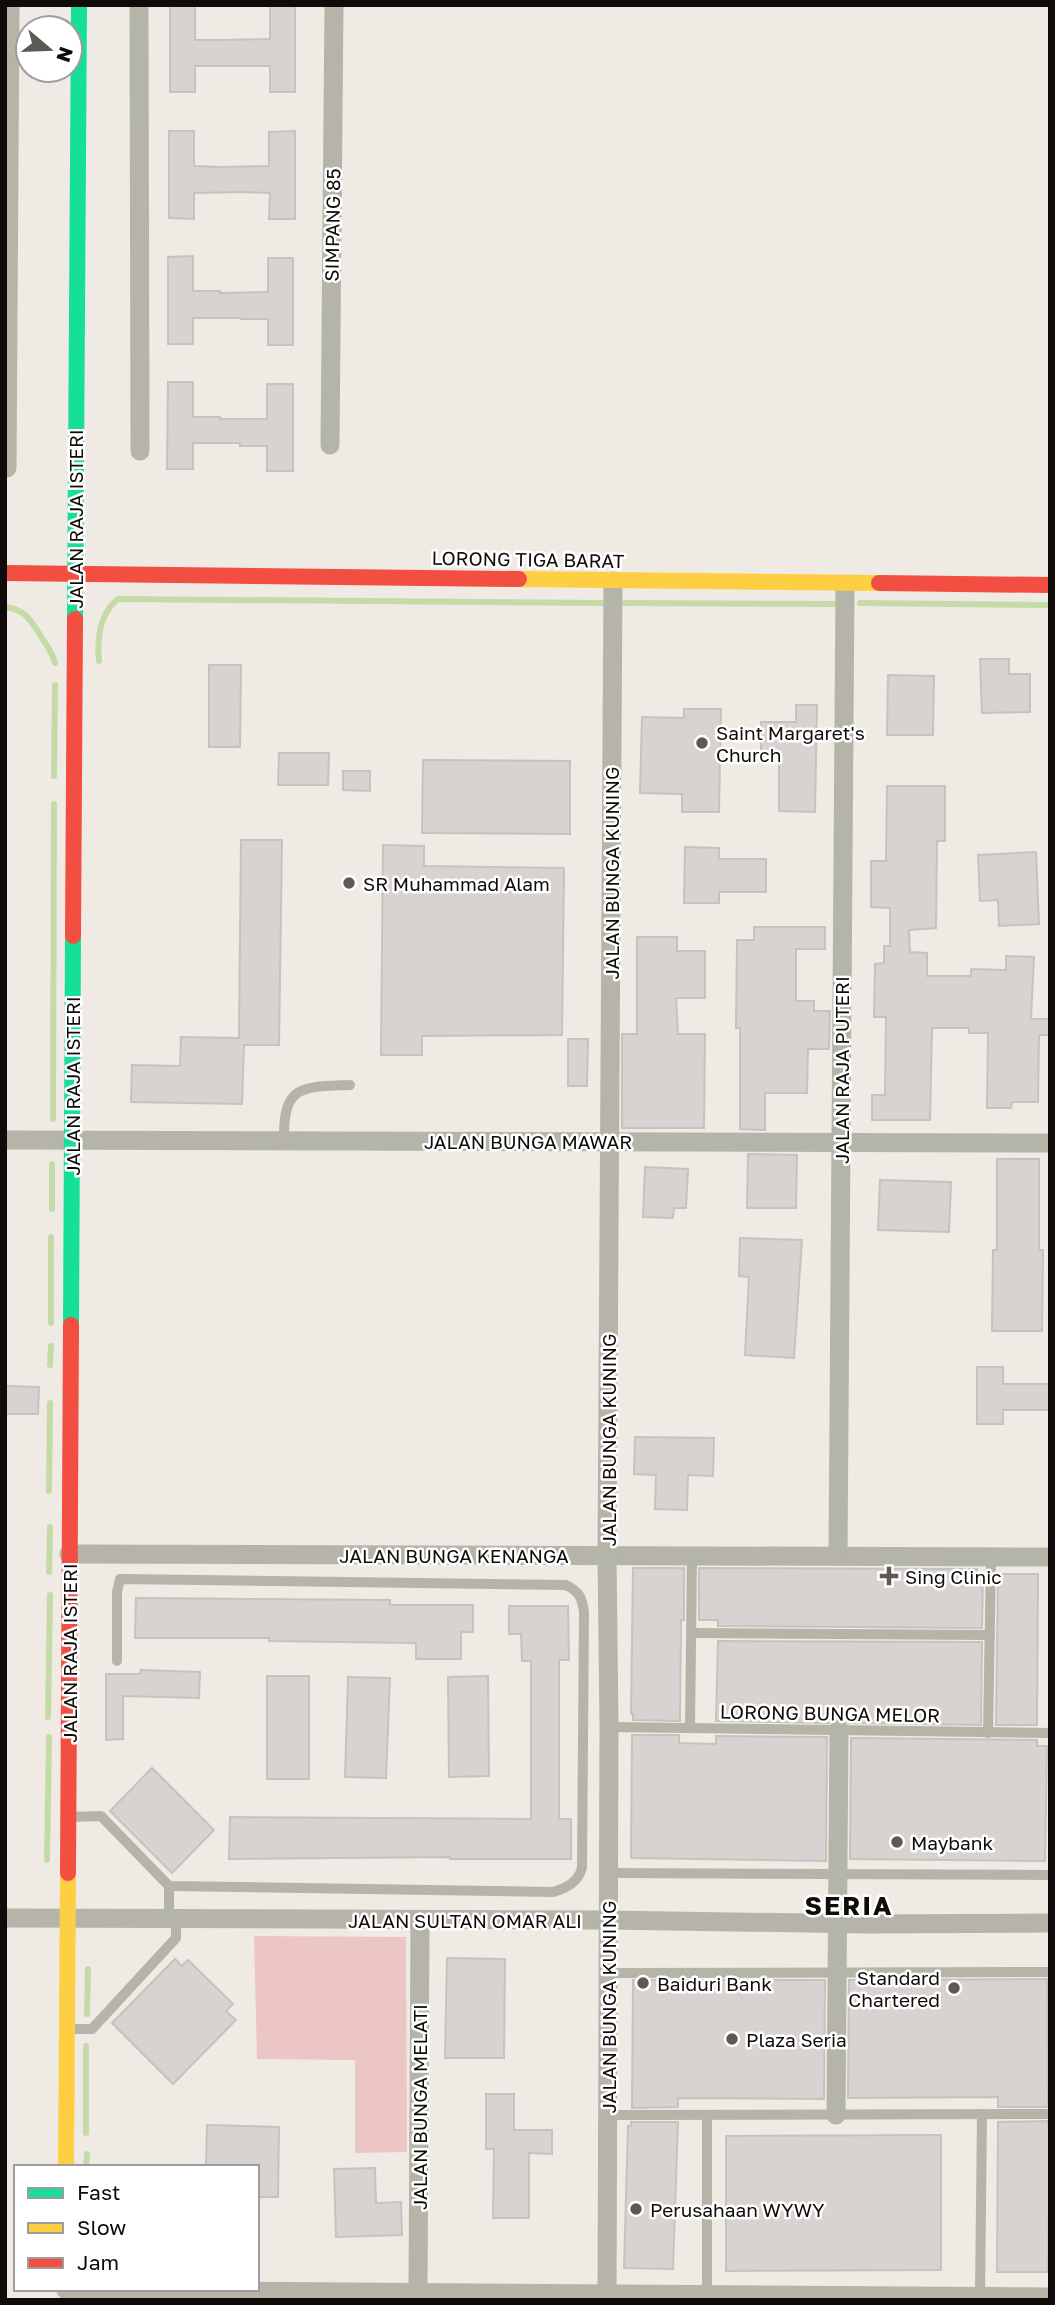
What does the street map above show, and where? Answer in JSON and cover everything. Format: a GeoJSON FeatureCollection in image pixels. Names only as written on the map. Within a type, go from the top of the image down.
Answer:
{"type":"FeatureCollection","features":[{"type":"Feature","properties":{"kind":"street"},"geometry":{"type":"LineString","coordinates":[[7,468],[10,5]]}},
{"type":"Feature","properties":{"kind":"street","name":"JALAN RAJA ISTERI"},"geometry":{"type":"LineString","coordinates":[[66,2165],[79,5]]}},
{"type":"Feature","properties":{"kind":"street"},"geometry":{"type":"LineString","coordinates":[[139,5],[140,451]]}},
{"type":"Feature","properties":{"kind":"street","name":"SIMPANG 85"},"geometry":{"type":"LineString","coordinates":[[330,445],[334,5]]}},
{"type":"Feature","properties":{"kind":"street","name":"LORONG TIGA BARAT"},"geometry":{"type":"LineString","coordinates":[[5,573],[1050,585]]}},
{"type":"Feature","properties":{"kind":"street","name":"JALAN BUNGA KUNING"},"geometry":{"type":"LineString","coordinates":[[607,2297],[607,1555],[613,581]]}},
{"type":"Feature","properties":{"kind":"street","name":"JALAN RAJA PUTERI"},"geometry":{"type":"LineString","coordinates":[[838,1556],[845,584]]}},
{"type":"Feature","properties":{"kind":"street","name":"JALAN BUNGA MAWAR"},"geometry":{"type":"LineString","coordinates":[[5,1140],[1050,1143]]}},
{"type":"Feature","properties":{"kind":"street","name":"JALAN BUNGA KENANGA"},"geometry":{"type":"LineString","coordinates":[[69,1554],[1050,1557]]}},
{"type":"Feature","properties":{"kind":"street"},"geometry":{"type":"LineString","coordinates":[[836,2115],[839,1729]]}},
{"type":"Feature","properties":{"kind":"street","name":"JALAN SULTAN OMAR ALI"},"geometry":{"type":"LineString","coordinates":[[5,1918],[1050,1923]]}},
{"type":"Feature","properties":{"kind":"street","name":"JALAN BUNGA MELATI"},"geometry":{"type":"LineString","coordinates":[[418,2293],[420,1920]]}},
{"type":"Feature","properties":{"kind":"street"},"geometry":{"type":"LineString","coordinates":[[66,2293],[1050,2297]]}},
{"type":"Feature","properties":{"kind":"lane"},"geometry":{"type":"LineString","coordinates":[[284,1140],[287,1105],[296,1092],[350,1084]]}},
{"type":"Feature","properties":{"kind":"lane"},"geometry":{"type":"LineString","coordinates":[[690,1728],[692,1556]]}},
{"type":"Feature","properties":{"kind":"lane"},"geometry":{"type":"LineString","coordinates":[[988,1733],[991,1558]]}},
{"type":"Feature","properties":{"kind":"lane"},"geometry":{"type":"LineString","coordinates":[[117,1661],[117,1592],[120,1579],[554,1584],[566,1585],[577,1591],[582,1599],[582,1868],[572,1884],[553,1892],[169,1886]]}},
{"type":"Feature","properties":{"kind":"lane"},"geometry":{"type":"LineString","coordinates":[[692,1633],[990,1634]]}},
{"type":"Feature","properties":{"kind":"lane","name":"LORONG BUNGA MELOR"},"geometry":{"type":"LineString","coordinates":[[609,1727],[1050,1733]]}},
{"type":"Feature","properties":{"kind":"lane"},"geometry":{"type":"LineString","coordinates":[[66,2029],[92,2029],[176,1938],[169,1886],[101,1816],[69,1817]]}},
{"type":"Feature","properties":{"kind":"lane"},"geometry":{"type":"LineString","coordinates":[[608,1873],[1050,1875]]}},
{"type":"Feature","properties":{"kind":"lane"},"geometry":{"type":"LineString","coordinates":[[608,1973],[1050,1972]]}},
{"type":"Feature","properties":{"kind":"lane"},"geometry":{"type":"LineString","coordinates":[[608,2115],[1050,2114]]}},
{"type":"Feature","properties":{"kind":"lane"},"geometry":{"type":"LineString","coordinates":[[707,2115],[717,2296]]}},
{"type":"Feature","properties":{"kind":"lane"},"geometry":{"type":"LineString","coordinates":[[980,2296],[982,2115]]}},
{"type":"Feature","properties":{"kind":"shaded area"},"geometry":{"type":"Polygon","coordinates":[[[254,1936],[406,1937],[407,2152],[355,2153],[355,2060],[257,2059],[254,1936]]]}},
{"type":"Feature","properties":{"kind":"building"},"geometry":{"type":"Polygon","coordinates":[[[170,5],[195,5],[195,40],[222,40],[270,39],[270,5],[295,5],[295,92],[270,92],[270,66],[195,66],[195,92],[170,92],[170,5]]]}},
{"type":"Feature","properties":{"kind":"building"},"geometry":{"type":"Polygon","coordinates":[[[169,131],[194,131],[194,166],[221,167],[269,166],[269,132],[295,131],[295,219],[269,219],[270,193],[242,192],[194,193],[194,219],[169,218],[169,131]]]}},
{"type":"Feature","properties":{"kind":"building"},"geometry":{"type":"Polygon","coordinates":[[[193,256],[193,291],[220,293],[268,292],[268,258],[293,258],[293,345],[268,345],[268,319],[241,318],[193,318],[193,344],[168,344],[168,257],[193,256]]]}},
{"type":"Feature","properties":{"kind":"building"},"geometry":{"type":"Polygon","coordinates":[[[168,382],[193,382],[193,417],[220,419],[267,419],[267,384],[293,384],[293,471],[267,471],[267,446],[240,446],[240,443],[193,443],[193,469],[167,469],[168,382]]]}},
{"type":"Feature","properties":{"kind":"building"},"geometry":{"type":"Polygon","coordinates":[[[980,659],[1009,659],[1009,674],[1030,674],[1030,712],[982,713],[980,659]]]}},
{"type":"Feature","properties":{"kind":"building"},"geometry":{"type":"Polygon","coordinates":[[[209,665],[241,665],[240,747],[209,747],[209,665]]]}},
{"type":"Feature","properties":{"kind":"building"},"geometry":{"type":"Polygon","coordinates":[[[888,675],[934,676],[933,735],[887,735],[888,675]]]}},
{"type":"Feature","properties":{"kind":"building"},"geometry":{"type":"Polygon","coordinates":[[[796,705],[817,705],[815,812],[779,811],[779,755],[761,755],[761,722],[796,722],[796,705]]]}},
{"type":"Feature","properties":{"kind":"building"},"geometry":{"type":"Polygon","coordinates":[[[684,709],[721,709],[719,812],[682,812],[682,794],[640,793],[642,717],[684,718],[684,709]]]}},
{"type":"Feature","properties":{"kind":"building"},"geometry":{"type":"Polygon","coordinates":[[[279,753],[329,753],[328,785],[278,785],[279,753]]]}},
{"type":"Feature","properties":{"kind":"building"},"geometry":{"type":"Polygon","coordinates":[[[423,760],[570,761],[570,834],[422,833],[423,760]]]}},
{"type":"Feature","properties":{"kind":"building"},"geometry":{"type":"Polygon","coordinates":[[[343,771],[370,771],[370,791],[343,790],[343,771]]]}},
{"type":"Feature","properties":{"kind":"building"},"geometry":{"type":"Polygon","coordinates":[[[887,786],[945,786],[945,841],[937,841],[936,928],[909,930],[910,952],[927,953],[927,976],[971,976],[971,969],[1006,970],[1006,956],[1034,957],[1031,1019],[1050,1019],[1050,1035],[1039,1035],[1038,1102],[1012,1102],[1011,1108],[987,1108],[988,1033],[969,1033],[969,1028],[932,1028],[930,1120],[872,1120],[872,1095],[885,1095],[886,1017],[874,1017],[875,964],[884,963],[884,946],[890,946],[890,908],[871,907],[871,861],[886,861],[887,786]]]}},
{"type":"Feature","properties":{"kind":"building"},"geometry":{"type":"Polygon","coordinates":[[[241,840],[282,840],[279,1045],[244,1045],[242,1104],[131,1102],[132,1065],[180,1066],[181,1037],[239,1038],[241,840]]]}},
{"type":"Feature","properties":{"kind":"building"},"geometry":{"type":"Polygon","coordinates":[[[383,845],[424,846],[424,866],[564,868],[562,1035],[422,1036],[422,1055],[381,1055],[383,845]]]}},
{"type":"Feature","properties":{"kind":"building"},"geometry":{"type":"Polygon","coordinates":[[[685,847],[719,848],[719,859],[766,859],[766,892],[719,892],[719,903],[684,903],[685,847]]]}},
{"type":"Feature","properties":{"kind":"building"},"geometry":{"type":"Polygon","coordinates":[[[1036,852],[1039,924],[999,926],[998,900],[980,901],[978,855],[1036,852]]]}},
{"type":"Feature","properties":{"kind":"building"},"geometry":{"type":"Polygon","coordinates":[[[754,927],[825,927],[825,949],[796,949],[796,1001],[814,1001],[814,1011],[830,1011],[829,1049],[808,1049],[807,1093],[765,1093],[765,1130],[740,1129],[740,1028],[736,1028],[737,940],[754,940],[754,927]]]}},
{"type":"Feature","properties":{"kind":"building"},"geometry":{"type":"Polygon","coordinates":[[[637,937],[677,937],[677,951],[705,951],[705,998],[676,998],[678,1034],[705,1034],[704,1128],[622,1128],[622,1034],[637,1034],[637,937]]]}},
{"type":"Feature","properties":{"kind":"building"},"geometry":{"type":"Polygon","coordinates":[[[568,1039],[588,1039],[587,1086],[568,1086],[568,1039]]]}},
{"type":"Feature","properties":{"kind":"building"},"geometry":{"type":"Polygon","coordinates":[[[748,1154],[797,1155],[796,1208],[747,1208],[748,1154]]]}},
{"type":"Feature","properties":{"kind":"building"},"geometry":{"type":"Polygon","coordinates":[[[997,1159],[1039,1159],[1039,1250],[1043,1250],[1042,1331],[992,1331],[993,1250],[997,1250],[997,1159]]]}},
{"type":"Feature","properties":{"kind":"building"},"geometry":{"type":"Polygon","coordinates":[[[645,1167],[688,1169],[686,1208],[674,1208],[673,1218],[643,1217],[645,1167]]]}},
{"type":"Feature","properties":{"kind":"building"},"geometry":{"type":"Polygon","coordinates":[[[880,1180],[951,1182],[949,1232],[878,1230],[880,1180]]]}},
{"type":"Feature","properties":{"kind":"building"},"geometry":{"type":"Polygon","coordinates":[[[740,1238],[802,1240],[794,1358],[745,1355],[749,1277],[739,1276],[740,1238]]]}},
{"type":"Feature","properties":{"kind":"building"},"geometry":{"type":"Polygon","coordinates":[[[977,1367],[1003,1367],[1003,1384],[1050,1384],[1050,1410],[1003,1410],[1003,1424],[977,1424],[977,1367]]]}},
{"type":"Feature","properties":{"kind":"building"},"geometry":{"type":"Polygon","coordinates":[[[5,1386],[39,1387],[38,1414],[5,1414],[5,1386]]]}},
{"type":"Feature","properties":{"kind":"building"},"geometry":{"type":"Polygon","coordinates":[[[635,1437],[714,1438],[713,1476],[688,1475],[687,1510],[655,1509],[656,1475],[634,1474],[635,1437]]]}},
{"type":"Feature","properties":{"kind":"building"},"geometry":{"type":"Polygon","coordinates":[[[633,1568],[684,1568],[680,1721],[633,1720],[631,1714],[633,1568]]]}},
{"type":"Feature","properties":{"kind":"building"},"geometry":{"type":"Polygon","coordinates":[[[699,1568],[977,1569],[977,1574],[983,1574],[982,1628],[718,1626],[718,1620],[699,1620],[699,1568]]]}},
{"type":"Feature","properties":{"kind":"building"},"geometry":{"type":"Polygon","coordinates":[[[998,1574],[1038,1574],[1037,1725],[996,1725],[998,1574]]]}},
{"type":"Feature","properties":{"kind":"building"},"geometry":{"type":"Polygon","coordinates":[[[136,1598],[390,1600],[390,1605],[473,1605],[473,1632],[461,1632],[461,1659],[416,1659],[416,1643],[269,1641],[269,1638],[135,1638],[136,1598]]]}},
{"type":"Feature","properties":{"kind":"building"},"geometry":{"type":"Polygon","coordinates":[[[509,1606],[568,1606],[569,1660],[559,1660],[559,1819],[571,1819],[571,1859],[229,1859],[230,1817],[531,1819],[531,1661],[522,1661],[521,1634],[509,1634],[509,1606]]]}},
{"type":"Feature","properties":{"kind":"building"},"geometry":{"type":"Polygon","coordinates":[[[718,1641],[982,1642],[981,1725],[849,1723],[840,1717],[829,1723],[716,1721],[718,1641]]]}},
{"type":"Feature","properties":{"kind":"building"},"geometry":{"type":"Polygon","coordinates":[[[141,1670],[200,1672],[199,1698],[123,1696],[123,1739],[106,1740],[106,1674],[140,1674],[141,1670]]]}},
{"type":"Feature","properties":{"kind":"building"},"geometry":{"type":"Polygon","coordinates":[[[267,1676],[309,1676],[309,1779],[267,1779],[267,1676]]]}},
{"type":"Feature","properties":{"kind":"building"},"geometry":{"type":"Polygon","coordinates":[[[488,1676],[489,1776],[449,1777],[448,1677],[488,1676]]]}},
{"type":"Feature","properties":{"kind":"building"},"geometry":{"type":"Polygon","coordinates":[[[348,1677],[390,1678],[386,1778],[345,1777],[348,1677]]]}},
{"type":"Feature","properties":{"kind":"building"},"geometry":{"type":"Polygon","coordinates":[[[632,1735],[679,1735],[679,1743],[716,1744],[716,1736],[827,1737],[826,1861],[631,1858],[632,1735]]]}},
{"type":"Feature","properties":{"kind":"building"},"geometry":{"type":"Polygon","coordinates":[[[851,1738],[1037,1740],[1037,1746],[1047,1746],[1045,1861],[850,1859],[851,1738]]]}},
{"type":"Feature","properties":{"kind":"building"},"geometry":{"type":"Polygon","coordinates":[[[152,1768],[214,1830],[172,1873],[110,1811],[152,1768]]]}},
{"type":"Feature","properties":{"kind":"building"},"geometry":{"type":"Polygon","coordinates":[[[447,1958],[505,1959],[504,2058],[445,2058],[447,1958]]]}},
{"type":"Feature","properties":{"kind":"building"},"geometry":{"type":"Polygon","coordinates":[[[175,1959],[182,1966],[188,1960],[233,2004],[226,2011],[236,2020],[173,2084],[112,2023],[175,1959]]]}},
{"type":"Feature","properties":{"kind":"building"},"geometry":{"type":"Polygon","coordinates":[[[1047,1979],[1048,2107],[998,2107],[998,2097],[848,2098],[849,1980],[1047,1979]]]}},
{"type":"Feature","properties":{"kind":"building","name":"Plaza Seria"},"geometry":{"type":"Polygon","coordinates":[[[633,1980],[825,1980],[824,2099],[678,2098],[678,2107],[632,2108],[633,1980]]]}},
{"type":"Feature","properties":{"kind":"building"},"geometry":{"type":"Polygon","coordinates":[[[486,2094],[514,2094],[514,2130],[552,2130],[552,2154],[529,2153],[529,2218],[493,2218],[494,2149],[486,2149],[486,2094]]]}},
{"type":"Feature","properties":{"kind":"building"},"geometry":{"type":"Polygon","coordinates":[[[1048,2121],[1048,2272],[997,2272],[998,2122],[1048,2121]]]}},
{"type":"Feature","properties":{"kind":"building"},"geometry":{"type":"Polygon","coordinates":[[[631,2122],[678,2122],[673,2269],[624,2268],[628,2126],[631,2126],[631,2122]]]}},
{"type":"Feature","properties":{"kind":"building"},"geometry":{"type":"Polygon","coordinates":[[[207,2125],[279,2127],[278,2197],[259,2197],[259,2165],[206,2165],[207,2125]]]}},
{"type":"Feature","properties":{"kind":"building"},"geometry":{"type":"Polygon","coordinates":[[[941,2135],[941,2270],[726,2271],[726,2136],[941,2135]]]}},
{"type":"Feature","properties":{"kind":"building"},"geometry":{"type":"Polygon","coordinates":[[[375,2168],[376,2203],[401,2202],[402,2235],[336,2237],[334,2169],[375,2168]]]}},
{"type":"Feature","properties":{"kind":"waterway"},"geometry":{"type":"LineString","coordinates":[[99,661],[98,644],[103,619],[118,599],[604,603]]}},
{"type":"Feature","properties":{"kind":"waterway"},"geometry":{"type":"LineString","coordinates":[[624,603],[835,604]]}},
{"type":"Feature","properties":{"kind":"waterway"},"geometry":{"type":"LineString","coordinates":[[860,603],[1050,605]]}},
{"type":"Feature","properties":{"kind":"waterway"},"geometry":{"type":"LineString","coordinates":[[5,607],[22,612],[29,619],[55,663]]}},
{"type":"Feature","properties":{"kind":"waterway"},"geometry":{"type":"LineString","coordinates":[[54,776],[55,685]]}},
{"type":"Feature","properties":{"kind":"waterway"},"geometry":{"type":"LineString","coordinates":[[53,1119],[54,804]]}},
{"type":"Feature","properties":{"kind":"waterway"},"geometry":{"type":"LineString","coordinates":[[52,1164],[52,1209]]}},
{"type":"Feature","properties":{"kind":"waterway"},"geometry":{"type":"LineString","coordinates":[[51,1237],[51,1323]]}},
{"type":"Feature","properties":{"kind":"waterway"},"geometry":{"type":"LineString","coordinates":[[50,1365],[51,1346]]}},
{"type":"Feature","properties":{"kind":"waterway"},"geometry":{"type":"LineString","coordinates":[[49,1491],[50,1403]]}},
{"type":"Feature","properties":{"kind":"waterway"},"geometry":{"type":"LineString","coordinates":[[49,1572],[50,1527]]}},
{"type":"Feature","properties":{"kind":"waterway"},"geometry":{"type":"LineString","coordinates":[[48,1717],[50,1595]]}},
{"type":"Feature","properties":{"kind":"waterway"},"geometry":{"type":"LineString","coordinates":[[47,1860],[49,1737]]}},
{"type":"Feature","properties":{"kind":"waterway"},"geometry":{"type":"LineString","coordinates":[[87,2014],[88,1969]]}},
{"type":"Feature","properties":{"kind":"waterway"},"geometry":{"type":"LineString","coordinates":[[86,2046],[86,2133]]}},
{"type":"Feature","properties":{"kind":"waterway"},"geometry":{"type":"LineString","coordinates":[[86,2165],[87,2154]]}},
{"type":"Feature","properties":{"kind":"traffic: fast"},"geometry":{"type":"LineString","coordinates":[[75,619],[79,5]]}},
{"type":"Feature","properties":{"kind":"traffic: fast"},"geometry":{"type":"LineString","coordinates":[[71,1325],[73,936]]}},
{"type":"Feature","properties":{"kind":"traffic: slow"},"geometry":{"type":"LineString","coordinates":[[519,579],[879,583]]}},
{"type":"Feature","properties":{"kind":"traffic: slow"},"geometry":{"type":"LineString","coordinates":[[66,2165],[68,1873]]}},
{"type":"Feature","properties":{"kind":"traffic: jam"},"geometry":{"type":"LineString","coordinates":[[5,573],[519,579]]}},
{"type":"Feature","properties":{"kind":"traffic: jam"},"geometry":{"type":"LineString","coordinates":[[879,583],[1050,585]]}},
{"type":"Feature","properties":{"kind":"traffic: jam"},"geometry":{"type":"LineString","coordinates":[[73,936],[75,619]]}},
{"type":"Feature","properties":{"kind":"traffic: jam"},"geometry":{"type":"LineString","coordinates":[[68,1873],[71,1325]]}},
{"type":"Feature","properties":{"kind":"place","name":"Saint Margaret's Church"},"geometry":{"type":"Point","coordinates":[702,743]}},
{"type":"Feature","properties":{"kind":"place","name":"SR Muhammad Alam"},"geometry":{"type":"Point","coordinates":[349,883]}},
{"type":"Feature","properties":{"kind":"place","name":"Sing Clinic"},"geometry":{"type":"Point","coordinates":[889,1576]}},
{"type":"Feature","properties":{"kind":"place","name":"Maybank"},"geometry":{"type":"Point","coordinates":[897,1842]}},
{"type":"Feature","properties":{"kind":"place","name":"Baiduri Bank"},"geometry":{"type":"Point","coordinates":[643,1983]}},
{"type":"Feature","properties":{"kind":"place","name":"Standard Chartered"},"geometry":{"type":"Point","coordinates":[954,1988]}},
{"type":"Feature","properties":{"kind":"place","name":"Plaza Seria"},"geometry":{"type":"Point","coordinates":[732,2039]}},
{"type":"Feature","properties":{"kind":"place","name":"Perusahaan WYWY"},"geometry":{"type":"Point","coordinates":[636,2209]}},
{"type":"Feature","properties":{"kind":"district","name":"SERIA"},"geometry":{"type":"Point","coordinates":[849,1905]}}]}
